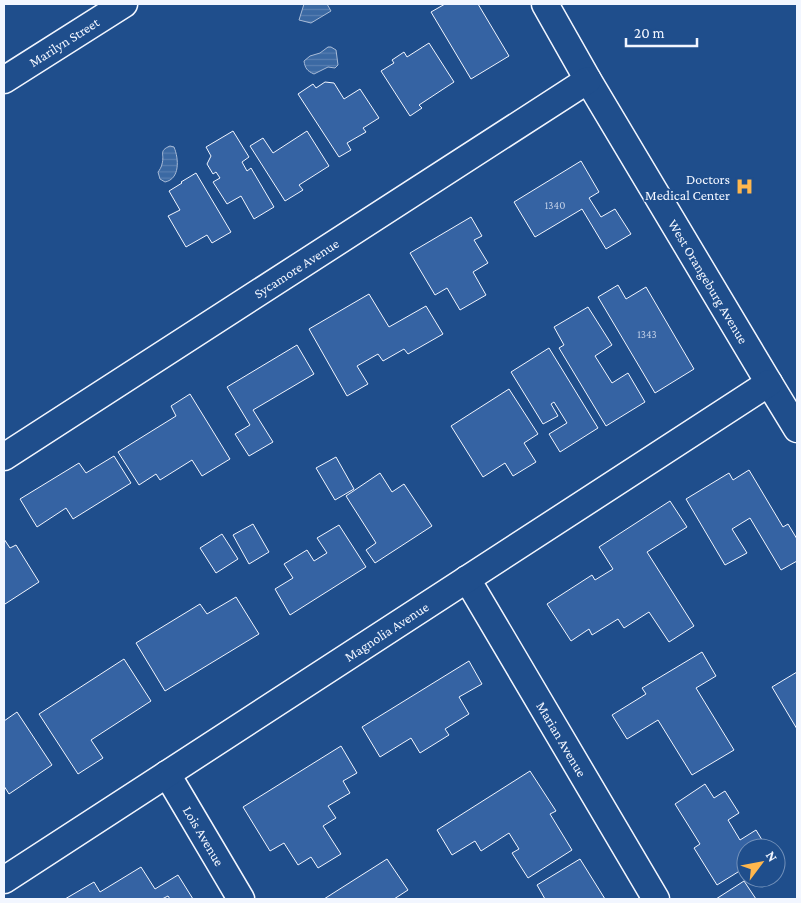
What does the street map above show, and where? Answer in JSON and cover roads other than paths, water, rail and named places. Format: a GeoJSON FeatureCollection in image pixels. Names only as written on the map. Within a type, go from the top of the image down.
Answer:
{"type":"FeatureCollection","features":[{"type":"Feature","properties":{"kind":"street","name":"Marilyn Street"},"geometry":{"type":"LineString","coordinates":[[4,80],[124,4]]}},
{"type":"Feature","properties":{"kind":"street","name":"West Orangeburg Avenue"},"geometry":{"type":"LineString","coordinates":[[545,4],[588,80],[797,429]]}},
{"type":"Feature","properties":{"kind":"street","name":"Sycamore Avenue"},"geometry":{"type":"LineString","coordinates":[[4,457],[588,80]]}},
{"type":"Feature","properties":{"kind":"street","name":"Magnolia Avenue"},"geometry":{"type":"LineString","coordinates":[[4,880],[768,383]]}},
{"type":"Feature","properties":{"kind":"street","name":"Marian Avenue"},"geometry":{"type":"LineString","coordinates":[[467,579],[656,899]]}},
{"type":"Feature","properties":{"kind":"street","name":"Lois Avenue"},"geometry":{"type":"LineString","coordinates":[[167,774],[241,899]]}},
{"type":"Feature","properties":{"kind":"water"},"geometry":{"type":"Polygon","coordinates":[[[304,4],[327,4],[331,11],[311,23],[299,20],[304,4]]]}},
{"type":"Feature","properties":{"kind":"water"},"geometry":{"type":"Polygon","coordinates":[[[328,47],[336,50],[338,65],[335,68],[328,67],[314,74],[308,70],[304,61],[328,47]]]}},
{"type":"Feature","properties":{"kind":"water"},"geometry":{"type":"Polygon","coordinates":[[[170,146],[174,147],[176,152],[177,168],[173,177],[165,182],[160,179],[158,172],[163,161],[163,151],[170,146]]]}},
{"type":"Feature","properties":{"kind":"place","name":"Doctors Medical Center"},"geometry":{"type":"Point","coordinates":[744,187]}}]}
